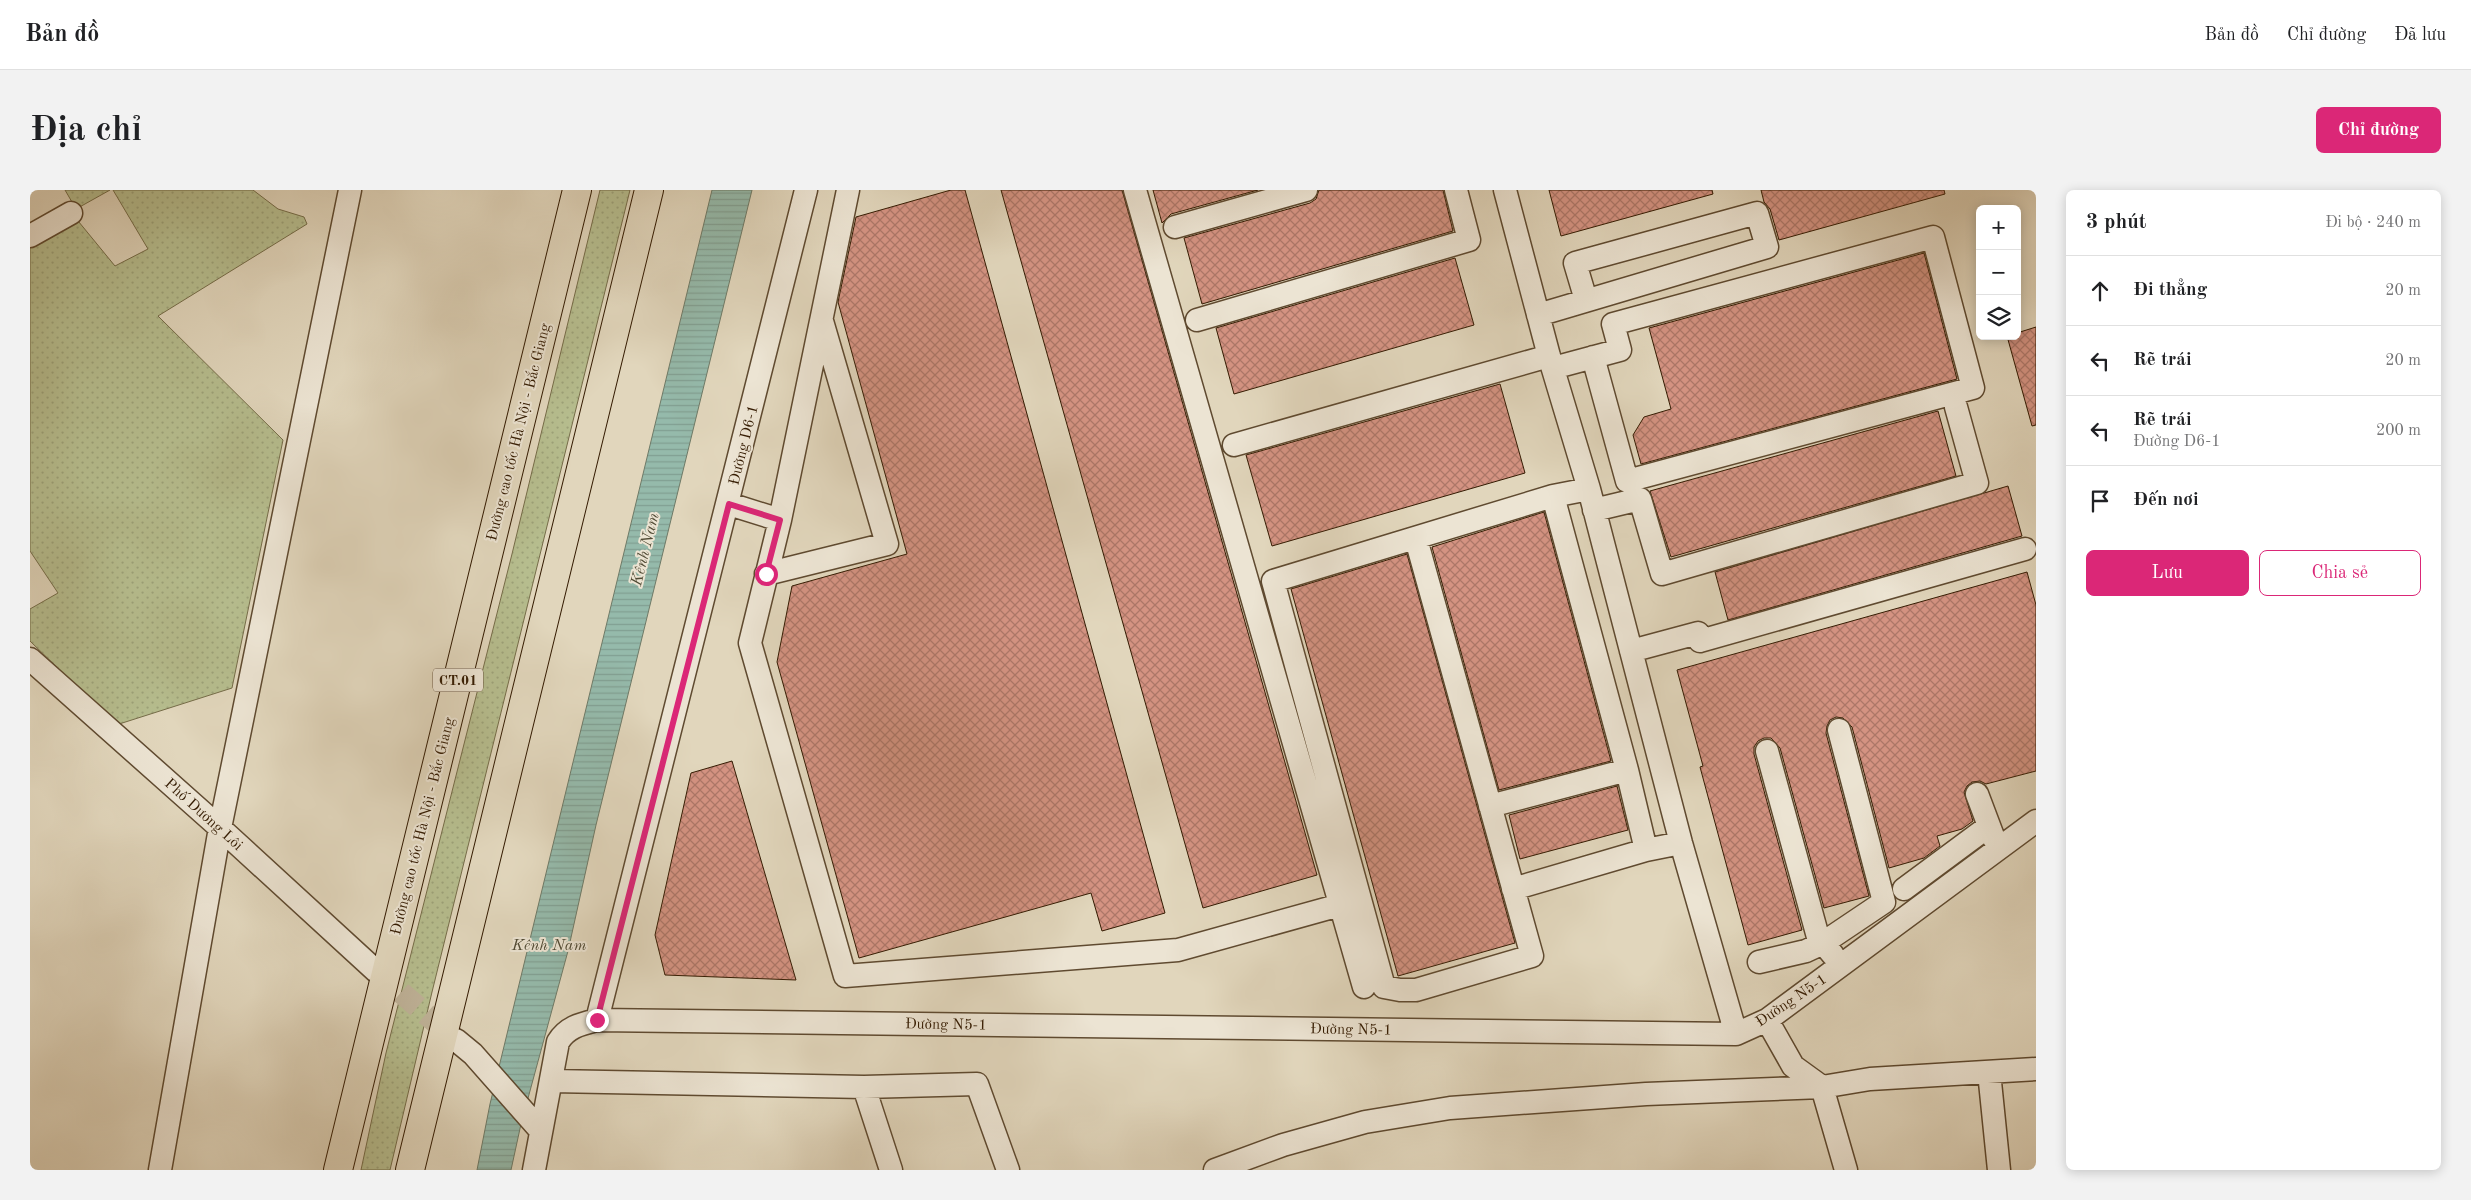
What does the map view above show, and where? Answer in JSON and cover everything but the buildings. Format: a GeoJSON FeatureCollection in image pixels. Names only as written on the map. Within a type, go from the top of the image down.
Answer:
{"type":"FeatureCollection","features":[{"type":"Feature","properties":{"kind":"highway","name":"Đường cao tốc Hà Nội - Bắc Giang"},"geometry":{"type":"LineString","coordinates":[[338,1170],[577,190]]}},
{"type":"Feature","properties":{"kind":"highway"},"geometry":{"type":"LineString","coordinates":[[410,1170],[649,190]]}},
{"type":"Feature","properties":{"kind":"street"},"geometry":{"type":"LineString","coordinates":[[160,1170],[220,828],[350,190]]}},
{"type":"Feature","properties":{"kind":"street","name":"Đường D6-1"},"geometry":{"type":"LineString","coordinates":[[597,1020],[729,504],[806,190]]}},
{"type":"Feature","properties":{"kind":"street"},"geometry":{"type":"LineString","coordinates":[[849,190],[780,520],[750,643],[845,976],[1178,950],[1340,905]]}},
{"type":"Feature","properties":{"kind":"street"},"geometry":{"type":"LineString","coordinates":[[1135,190],[1364,987]]}},
{"type":"Feature","properties":{"kind":"street"},"geometry":{"type":"LineString","coordinates":[[1176,227],[1306,190]]}},
{"type":"Feature","properties":{"kind":"street"},"geometry":{"type":"LineString","coordinates":[[1197,320],[1469,240],[1456,190]]}},
{"type":"Feature","properties":{"kind":"street"},"geometry":{"type":"LineString","coordinates":[[1505,190],[1551,362],[1589,489],[1682,843],[1736,1034]]}},
{"type":"Feature","properties":{"kind":"street"},"geometry":{"type":"LineString","coordinates":[[30,236],[71,212]]}},
{"type":"Feature","properties":{"kind":"street"},"geometry":{"type":"LineString","coordinates":[[1538,315],[1766,247],[1757,213],[1575,264],[1586,300]]}},
{"type":"Feature","properties":{"kind":"street"},"geometry":{"type":"LineString","coordinates":[[1234,445],[1551,362],[1593,358],[1620,350],[1613,324],[1933,237],[1973,388],[1627,480],[1593,358]]}},
{"type":"Feature","properties":{"kind":"street"},"geometry":{"type":"LineString","coordinates":[[766,574],[887,544],[821,319]]}},
{"type":"Feature","properties":{"kind":"street"},"geometry":{"type":"LineString","coordinates":[[1594,510],[1640,499],[1662,574],[1977,483],[1956,407]]}},
{"type":"Feature","properties":{"kind":"street"},"geometry":{"type":"LineString","coordinates":[[1416,539],[1532,956],[1416,990],[1400,990],[1384,987],[1273,581],[1552,496],[1589,489]]}},
{"type":"Feature","properties":{"kind":"street"},"geometry":{"type":"LineString","coordinates":[[1552,496],[1627,770],[1646,850]]}},
{"type":"Feature","properties":{"kind":"street"},"geometry":{"type":"LineString","coordinates":[[729,504],[780,520]]}},
{"type":"Feature","properties":{"kind":"street"},"geometry":{"type":"LineString","coordinates":[[1631,651],[1698,633],[1700,641],[2025,549]]}},
{"type":"Feature","properties":{"kind":"street","name":"Phố Dương Lôi"},"geometry":{"type":"LineString","coordinates":[[30,659],[220,828],[376,971]]}},
{"type":"Feature","properties":{"kind":"street"},"geometry":{"type":"LineString","coordinates":[[1759,962],[1806,951],[1823,943],[1884,902],[1839,730]]}},
{"type":"Feature","properties":{"kind":"street"},"geometry":{"type":"LineString","coordinates":[[1767,751],[1818,937],[1841,965]]}},
{"type":"Feature","properties":{"kind":"street"},"geometry":{"type":"LineString","coordinates":[[1490,806],[1627,770]]}},
{"type":"Feature","properties":{"kind":"street"},"geometry":{"type":"LineString","coordinates":[[1977,794],[1998,849]]}},
{"type":"Feature","properties":{"kind":"street","name":"Đường N5-1"},"geometry":{"type":"LineString","coordinates":[[552,1081],[558,1042],[562,1035],[571,1028],[597,1020],[1736,1034],[1767,1020],[2036,821]]}},
{"type":"Feature","properties":{"kind":"street"},"geometry":{"type":"LineString","coordinates":[[1904,889],[1989,826]]}},
{"type":"Feature","properties":{"kind":"street"},"geometry":{"type":"LineString","coordinates":[[1513,889],[1646,850],[1682,843]]}},
{"type":"Feature","properties":{"kind":"street"},"geometry":{"type":"LineString","coordinates":[[1767,1020],[1793,1066],[1822,1087],[1846,1170]]}},
{"type":"Feature","properties":{"kind":"street"},"geometry":{"type":"LineString","coordinates":[[464,1047],[542,1131]]}},
{"type":"Feature","properties":{"kind":"street"},"geometry":{"type":"LineString","coordinates":[[1215,1170],[1283,1145],[1364,1122],[1450,1108],[1646,1094],[1822,1087],[1870,1079],[2036,1069]]}},
{"type":"Feature","properties":{"kind":"street"},"geometry":{"type":"LineString","coordinates":[[1989,1072],[1999,1170]]}},
{"type":"Feature","properties":{"kind":"street"},"geometry":{"type":"LineString","coordinates":[[534,1170],[552,1081],[864,1087],[978,1084],[1008,1170]]}},
{"type":"Feature","properties":{"kind":"street"},"geometry":{"type":"LineString","coordinates":[[864,1087],[890,1170]]}},
{"type":"Feature","properties":{"kind":"shaded area"},"geometry":{"type":"Polygon","coordinates":[[[65,190],[110,190],[76,209],[65,190]]]}},
{"type":"Feature","properties":{"kind":"shaded area"},"geometry":{"type":"Polygon","coordinates":[[[113,190],[253,190],[278,209],[304,217],[307,224],[158,316],[283,440],[232,688],[116,725],[30,641],[30,609],[58,593],[30,551],[30,241],[74,216],[115,266],[148,249],[113,190]]]}},
{"type":"Feature","properties":{"kind":"shaded area"},"geometry":{"type":"Polygon","coordinates":[[[600,190],[630,190],[432,992],[390,1170],[361,1170],[386,1053],[512,554],[600,190]]]}},
{"type":"Feature","properties":{"kind":"water","name":"Kênh Nam"},"geometry":{"type":"Polygon","coordinates":[[[712,190],[752,190],[596,825],[568,951],[521,1124],[511,1170],[477,1170],[490,1104],[712,190]]]}},
{"type":"Feature","properties":{"kind":"tunnel"},"geometry":{"type":"LineString","coordinates":[[376,971],[455,1039]]}},
{"type":"Feature","properties":{"kind":"route"},"geometry":{"type":"LineString","coordinates":[[597,1020],[729,504],[780,520],[766,574]]}}]}
